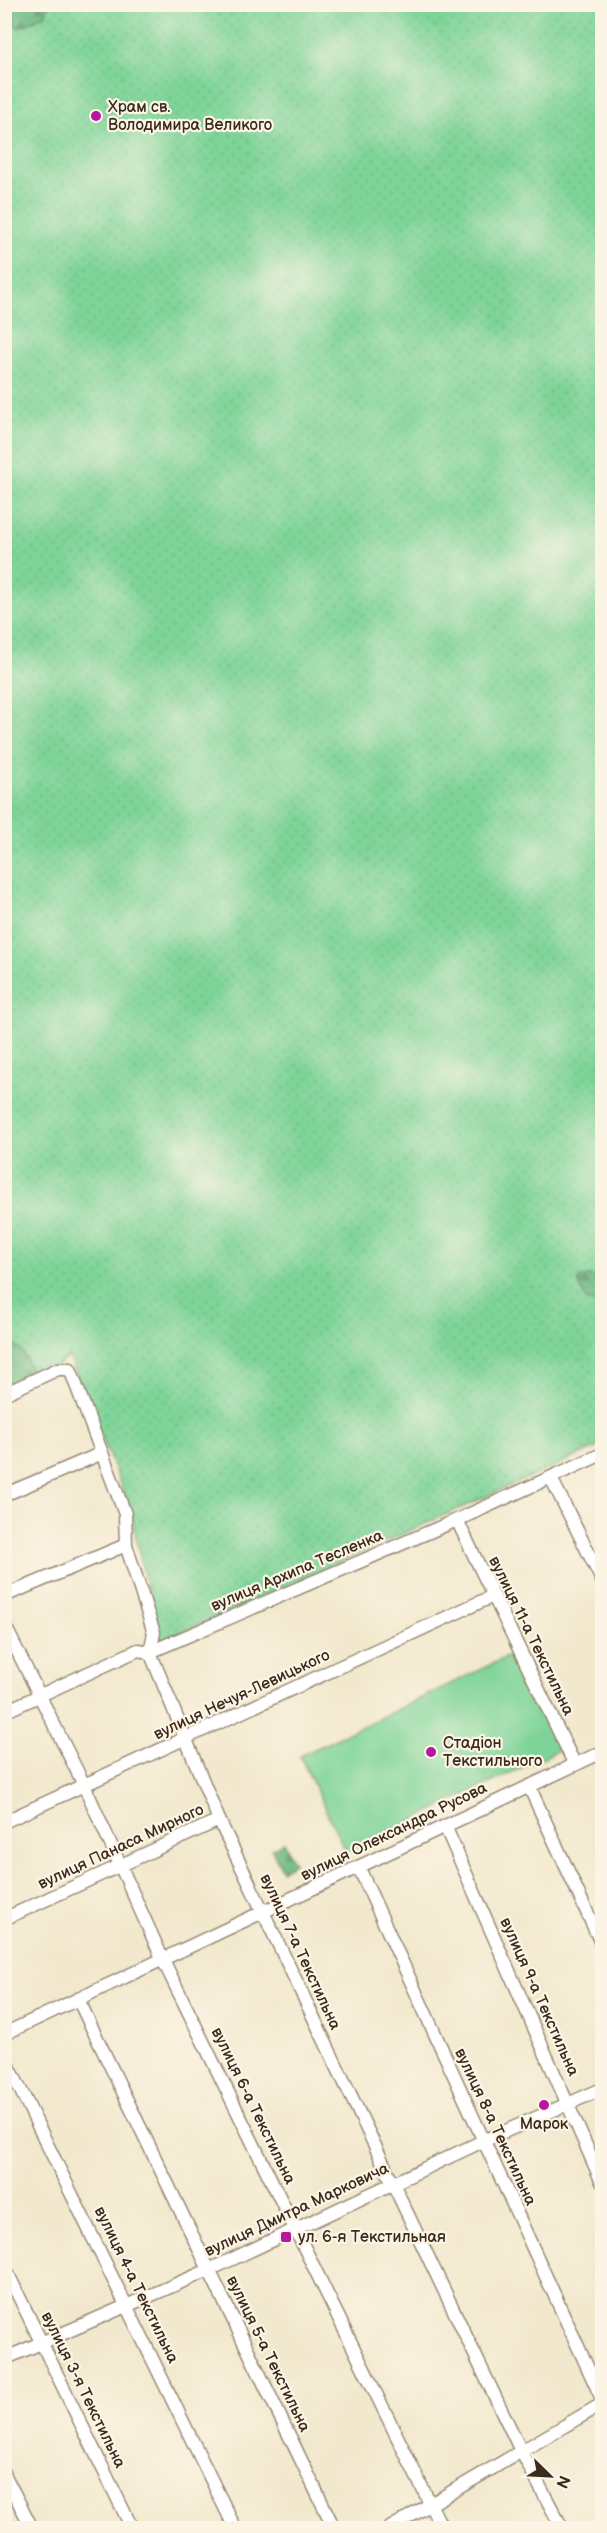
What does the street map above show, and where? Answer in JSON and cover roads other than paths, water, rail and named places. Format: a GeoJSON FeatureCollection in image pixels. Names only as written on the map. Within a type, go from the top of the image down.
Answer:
{"type":"FeatureCollection","features":[{"type":"Feature","properties":{"kind":"street","name":"вулиця 7-а Текстильна"},"geometry":{"type":"LineString","coordinates":[[4,1394],[58,1369],[70,1369],[100,1454],[125,1514],[126,1545],[154,1633],[150,1652],[219,1820],[521,2451],[562,2529]]}},
{"type":"Feature","properties":{"kind":"street"},"geometry":{"type":"LineString","coordinates":[[4,1495],[100,1454]]}},
{"type":"Feature","properties":{"kind":"street","name":"вулиця Архипа Тесленка"},"geometry":{"type":"LineString","coordinates":[[4,1712],[138,1650],[150,1652],[457,1521],[603,1454]]}},
{"type":"Feature","properties":{"kind":"street"},"geometry":{"type":"LineString","coordinates":[[551,1478],[603,1580]]}},
{"type":"Feature","properties":{"kind":"street","name":"вулиця 11-а Текстильна"},"geometry":{"type":"LineString","coordinates":[[457,1521],[575,1765]]}},
{"type":"Feature","properties":{"kind":"street"},"geometry":{"type":"LineString","coordinates":[[4,1596],[126,1545]]}},
{"type":"Feature","properties":{"kind":"street","name":"вулиця Нечуя-Левицького"},"geometry":{"type":"LineString","coordinates":[[4,1822],[186,1740],[493,1596]]}},
{"type":"Feature","properties":{"kind":"street","name":"вулиця 6-а Текстильна"},"geometry":{"type":"LineString","coordinates":[[4,1624],[84,1785],[163,1960],[442,2529]]}},
{"type":"Feature","properties":{"kind":"street","name":"вулиця Олександра Русова"},"geometry":{"type":"LineString","coordinates":[[4,2034],[603,1752]]}},
{"type":"Feature","properties":{"kind":"street"},"geometry":{"type":"LineString","coordinates":[[529,1786],[603,1945]]}},
{"type":"Feature","properties":{"kind":"street","name":"вулиця Панаса Мирного"},"geometry":{"type":"LineString","coordinates":[[4,1919],[219,1820]]}},
{"type":"Feature","properties":{"kind":"street","name":"вулиця 9-а Текстильна"},"geometry":{"type":"LineString","coordinates":[[445,1826],[603,2182]]}},
{"type":"Feature","properties":{"kind":"street","name":"вулиця 8-а Текстильна"},"geometry":{"type":"LineString","coordinates":[[359,1868],[603,2401]]}},
{"type":"Feature","properties":{"kind":"street","name":"вулиця 5-а Текстильна"},"geometry":{"type":"LineString","coordinates":[[78,1999],[334,2529]]}},
{"type":"Feature","properties":{"kind":"street","name":"вулиця 4-а Текстильна"},"geometry":{"type":"LineString","coordinates":[[4,2056],[235,2529]]}},
{"type":"Feature","properties":{"kind":"street","name":"вулиця Дмитра Марковича"},"geometry":{"type":"LineString","coordinates":[[4,2359],[208,2270],[483,2141],[603,2089]]}},
{"type":"Feature","properties":{"kind":"street","name":"вулиця 3-я Текстильна"},"geometry":{"type":"LineString","coordinates":[[4,2266],[132,2529]]}},
{"type":"Feature","properties":{"kind":"street"},"geometry":{"type":"LineString","coordinates":[[390,2529],[603,2401]]}},
{"type":"Feature","properties":{"kind":"street"},"geometry":{"type":"LineString","coordinates":[[4,2474],[32,2529]]}},
{"type":"Feature","properties":{"kind":"place","name":"Храм св. Володимира Великого"},"geometry":{"type":"Point","coordinates":[96,116]}},
{"type":"Feature","properties":{"kind":"place","name":"Стадіон Текстильного"},"geometry":{"type":"Point","coordinates":[431,1752]}},
{"type":"Feature","properties":{"kind":"place","name":"Марок"},"geometry":{"type":"Point","coordinates":[544,2105]}},
{"type":"Feature","properties":{"kind":"place","name":"ул. 6-я Текстильная"},"geometry":{"type":"Point","coordinates":[286,2237]}}]}
